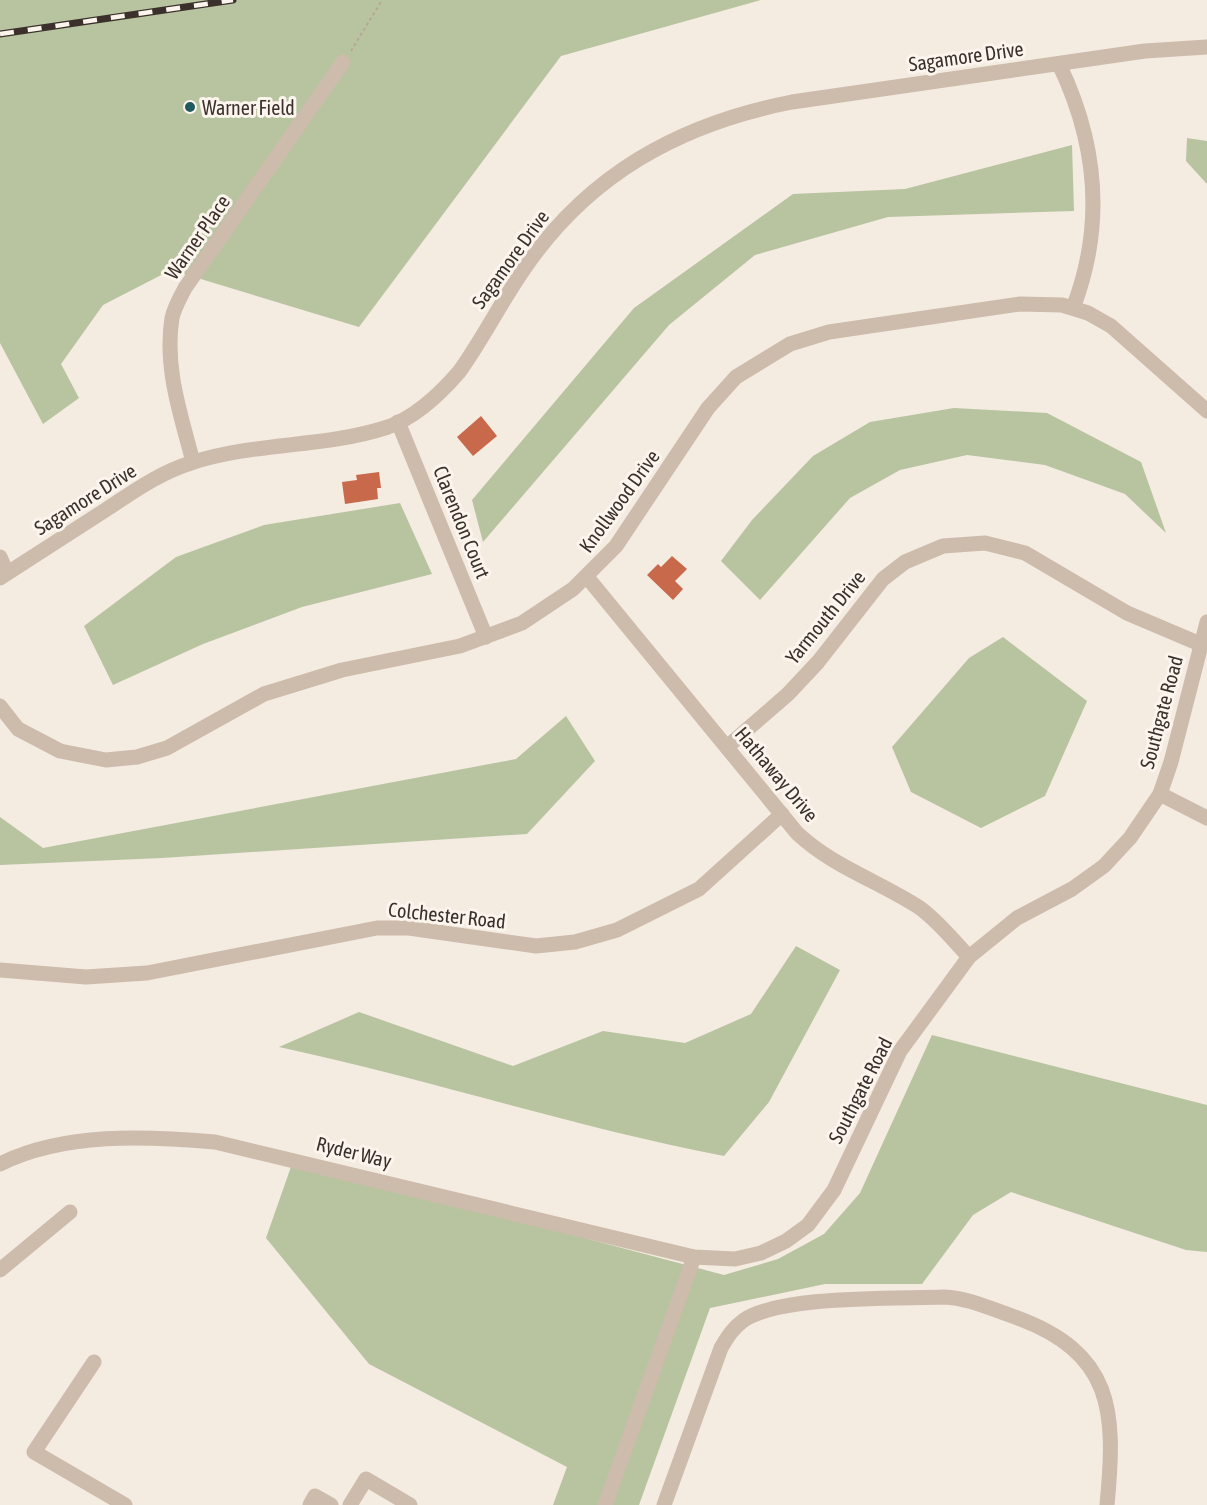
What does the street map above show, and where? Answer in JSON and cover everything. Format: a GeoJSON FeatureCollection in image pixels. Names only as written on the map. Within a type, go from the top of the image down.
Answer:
{"type":"FeatureCollection","features":[{"type":"Feature","properties":{"kind":"street","name":"Sagamore Drive"},"geometry":{"type":"LineString","coordinates":[[3,575],[146,483],[193,462],[218,455],[362,433],[398,422],[432,400],[459,372],[523,271],[550,235],[577,206],[633,162],[676,137],[752,110],[792,102],[1178,47],[1207,47]]}},
{"type":"Feature","properties":{"kind":"street","name":"Warner Place"},"geometry":{"type":"LineString","coordinates":[[193,462],[176,397],[169,357],[172,316],[185,288],[344,62]]}},
{"type":"Feature","properties":{"kind":"street"},"geometry":{"type":"LineString","coordinates":[[1059,64],[1082,118],[1093,176],[1092,235],[1087,264],[1072,308]]}},
{"type":"Feature","properties":{"kind":"street","name":"Knollwood Drive"},"geometry":{"type":"LineString","coordinates":[[0,706],[18,729],[60,751],[106,760],[137,757],[167,748],[264,694],[342,670],[460,646],[486,638],[522,622],[549,607],[587,577],[616,546],[708,408],[736,377],[789,344],[830,332],[1020,304],[1048,304],[1072,308],[1100,319],[1117,330],[1207,411]]}},
{"type":"Feature","properties":{"kind":"street","name":"Clarendon Court"},"geometry":{"type":"LineString","coordinates":[[398,422],[486,638]]}},
{"type":"Feature","properties":{"kind":"street","name":"Yarmouth Drive"},"geometry":{"type":"LineString","coordinates":[[727,747],[788,694],[883,579],[905,562],[943,546],[985,543],[1025,554],[1127,613],[1200,644]]}},
{"type":"Feature","properties":{"kind":"street"},"geometry":{"type":"LineString","coordinates":[[0,557],[3,575]]}},
{"type":"Feature","properties":{"kind":"street","name":"Hathaway Drive"},"geometry":{"type":"LineString","coordinates":[[587,577],[782,814],[817,852],[917,907],[936,920],[969,957]]}},
{"type":"Feature","properties":{"kind":"street","name":"Southgate Road"},"geometry":{"type":"LineString","coordinates":[[694,1257],[735,1258],[761,1252],[786,1241],[817,1215],[834,1190],[900,1051],[969,957],[1017,918],[1072,889],[1104,866],[1130,838],[1160,794],[1171,762],[1207,622]]}},
{"type":"Feature","properties":{"kind":"street"},"geometry":{"type":"LineString","coordinates":[[1160,794],[1207,818]]}},
{"type":"Feature","properties":{"kind":"street","name":"Colchester Road"},"geometry":{"type":"LineString","coordinates":[[0,970],[86,977],[147,973],[377,928],[409,928],[536,945],[575,942],[617,930],[699,889],[782,814]]}},
{"type":"Feature","properties":{"kind":"street","name":"Ryder Way"},"geometry":{"type":"LineString","coordinates":[[0,1164],[32,1151],[69,1143],[143,1139],[215,1142],[694,1257]]}},
{"type":"Feature","properties":{"kind":"street"},"geometry":{"type":"LineString","coordinates":[[0,1270],[70,1212]]}},
{"type":"Feature","properties":{"kind":"street"},"geometry":{"type":"LineString","coordinates":[[606,1505],[694,1257]]}},
{"type":"Feature","properties":{"kind":"street"},"geometry":{"type":"LineString","coordinates":[[664,1505],[721,1348],[731,1330],[746,1319],[790,1304],[944,1297],[967,1300],[1040,1326],[1060,1338],[1087,1364],[1099,1380],[1109,1414],[1112,1436],[1107,1505]]}},
{"type":"Feature","properties":{"kind":"street"},"geometry":{"type":"LineString","coordinates":[[94,1362],[34,1452],[124,1505]]}},
{"type":"Feature","properties":{"kind":"street"},"geometry":{"type":"LineString","coordinates":[[350,1505],[366,1479],[410,1505]]}},
{"type":"Feature","properties":{"kind":"street"},"geometry":{"type":"LineString","coordinates":[[310,1505],[315,1496],[331,1505]]}},
{"type":"Feature","properties":{"kind":"path"},"geometry":{"type":"LineString","coordinates":[[344,62],[382,0]]}},
{"type":"Feature","properties":{"kind":"green space"},"geometry":{"type":"Polygon","coordinates":[[[0,0],[761,0],[561,56],[359,327],[171,270],[103,305],[61,364],[79,398],[43,424],[0,343],[0,0]]]}},
{"type":"Feature","properties":{"kind":"green space"},"geometry":{"type":"Polygon","coordinates":[[[1187,138],[1207,141],[1207,184],[1186,161],[1187,138]]]}},
{"type":"Feature","properties":{"kind":"green space"},"geometry":{"type":"Polygon","coordinates":[[[1072,145],[1074,211],[888,217],[755,255],[669,325],[483,542],[472,500],[634,308],[793,194],[905,189],[1072,145]]]}},
{"type":"Feature","properties":{"kind":"green space"},"geometry":{"type":"Polygon","coordinates":[[[954,408],[1047,413],[1141,462],[1166,533],[1125,494],[1045,465],[967,455],[900,470],[850,498],[760,600],[721,561],[752,520],[813,456],[870,422],[954,408]]]}},
{"type":"Feature","properties":{"kind":"green space"},"geometry":{"type":"Polygon","coordinates":[[[400,503],[432,574],[302,607],[203,644],[113,685],[84,626],[176,557],[264,525],[400,503]]]}},
{"type":"Feature","properties":{"kind":"green space"},"geometry":{"type":"Polygon","coordinates":[[[1003,637],[1087,701],[1045,796],[981,828],[911,792],[892,747],[969,658],[1003,637]]]}},
{"type":"Feature","properties":{"kind":"green space"},"geometry":{"type":"Polygon","coordinates":[[[566,716],[595,761],[527,834],[162,858],[0,865],[0,817],[43,848],[516,759],[566,716]]]}},
{"type":"Feature","properties":{"kind":"green space"},"geometry":{"type":"Polygon","coordinates":[[[796,946],[840,970],[769,1102],[724,1156],[612,1131],[390,1073],[279,1047],[359,1012],[513,1066],[603,1031],[685,1043],[751,1014],[796,946]]]}},
{"type":"Feature","properties":{"kind":"green space"},"geometry":{"type":"Polygon","coordinates":[[[932,1035],[1207,1105],[1207,1252],[1186,1250],[1011,1192],[973,1215],[922,1284],[825,1284],[710,1308],[639,1505],[553,1505],[567,1467],[369,1364],[266,1238],[293,1161],[724,1275],[778,1259],[824,1234],[860,1193],[932,1035]]]}},
{"type":"Feature","properties":{"kind":"building"},"geometry":{"type":"Polygon","coordinates":[[[481,416],[497,436],[473,456],[457,437],[481,416]]]}},
{"type":"Feature","properties":{"kind":"building"},"geometry":{"type":"Polygon","coordinates":[[[379,472],[381,488],[377,488],[378,499],[345,504],[342,482],[357,480],[356,475],[379,472]]]}},
{"type":"Feature","properties":{"kind":"building"},"geometry":{"type":"Polygon","coordinates":[[[672,556],[687,569],[675,581],[683,589],[673,600],[647,575],[658,564],[661,567],[672,556]]]}},
{"type":"Feature","properties":{"kind":"railway"},"geometry":{"type":"LineString","coordinates":[[0,34],[233,0]]}},
{"type":"Feature","properties":{"kind":"place","name":"Warner Field"},"geometry":{"type":"Point","coordinates":[190,107]}}]}
